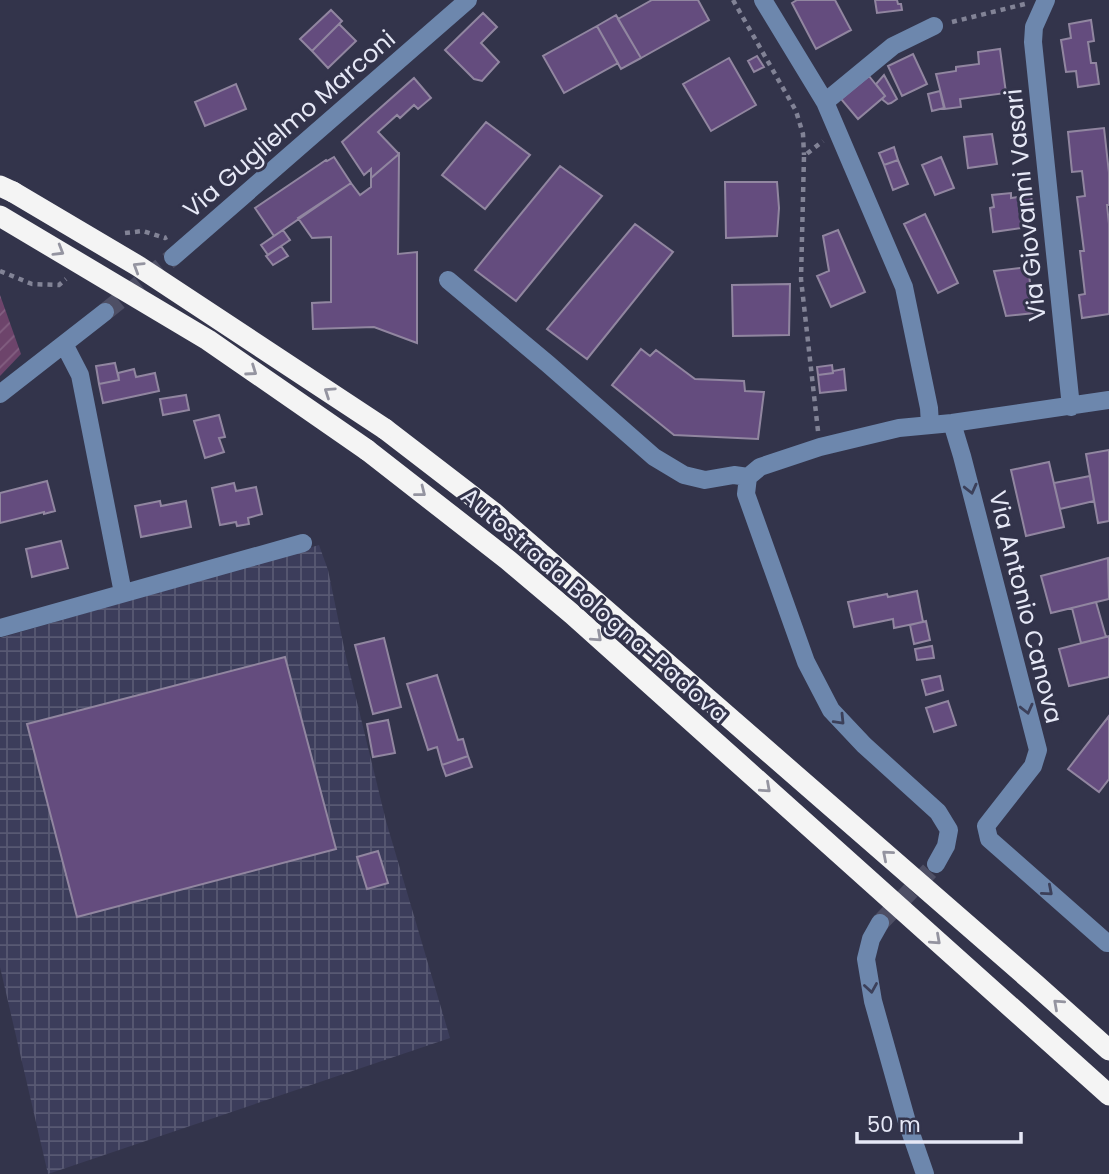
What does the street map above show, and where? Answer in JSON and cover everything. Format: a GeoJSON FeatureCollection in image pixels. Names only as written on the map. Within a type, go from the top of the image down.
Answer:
{"type":"FeatureCollection","features":[{"type":"Feature","properties":{"kind":"highway","name":"Autostrada Bologna-Padova"},"geometry":{"type":"LineString","coordinates":[[6,189],[138,267],[385,429],[503,521],[1109,1050]]}},
{"type":"Feature","properties":{"kind":"highway","name":"Autostrada Bologna-Padova"},"geometry":{"type":"LineString","coordinates":[[0,216],[208,340],[367,450],[508,560],[572,614],[1109,1095]]}},
{"type":"Feature","properties":{"kind":"street","name":"Via Guglielmo Marconi"},"geometry":{"type":"LineString","coordinates":[[173,257],[468,0]]}},
{"type":"Feature","properties":{"kind":"street"},"geometry":{"type":"LineString","coordinates":[[763,0],[825,102],[904,287],[929,408],[930,425]]}},
{"type":"Feature","properties":{"kind":"street","name":"Via Giovanni Vasari"},"geometry":{"type":"LineString","coordinates":[[1045,3],[1034,27],[1033,42],[1071,407]]}},
{"type":"Feature","properties":{"kind":"street"},"geometry":{"type":"LineString","coordinates":[[825,102],[893,46],[934,26]]}},
{"type":"Feature","properties":{"kind":"street"},"geometry":{"type":"LineString","coordinates":[[448,280],[654,457],[684,475],[705,480],[734,475],[748,477]]}},
{"type":"Feature","properties":{"kind":"street"},"geometry":{"type":"LineString","coordinates":[[0,394],[105,312]]}},
{"type":"Feature","properties":{"kind":"street"},"geometry":{"type":"LineString","coordinates":[[64,344],[80,375],[123,593]]}},
{"type":"Feature","properties":{"kind":"street"},"geometry":{"type":"LineString","coordinates":[[936,864],[946,846],[949,830],[938,812],[864,745],[831,710],[806,662],[747,494],[748,477],[760,467],[820,447],[900,428],[1109,400]]}},
{"type":"Feature","properties":{"kind":"street","name":"Via Antonio Canova"},"geometry":{"type":"LineString","coordinates":[[952,423],[1038,750],[1032,766],[986,826],[989,839],[1109,943]]}},
{"type":"Feature","properties":{"kind":"street"},"geometry":{"type":"LineString","coordinates":[[0,628],[303,543]]}},
{"type":"Feature","properties":{"kind":"street"},"geometry":{"type":"LineString","coordinates":[[880,923],[871,939],[866,959],[873,1001],[907,1122],[925,1174]]}},
{"type":"Feature","properties":{"kind":"path"},"geometry":{"type":"LineString","coordinates":[[733,0],[796,111],[803,134],[801,279],[820,447]]}},
{"type":"Feature","properties":{"kind":"path"},"geometry":{"type":"LineString","coordinates":[[934,26],[1026,3],[1045,3]]}},
{"type":"Feature","properties":{"kind":"path"},"geometry":{"type":"LineString","coordinates":[[804,156],[827,139]]}},
{"type":"Feature","properties":{"kind":"path"},"geometry":{"type":"LineString","coordinates":[[120,233],[143,231],[165,238],[172,235]]}},
{"type":"Feature","properties":{"kind":"path"},"geometry":{"type":"LineString","coordinates":[[0,271],[32,284],[59,285],[69,277]]}},
{"type":"Feature","properties":{"kind":"shaded area"},"geometry":{"type":"Polygon","coordinates":[[[0,295],[21,354],[0,376],[0,295]]]}},
{"type":"Feature","properties":{"kind":"shaded area"},"geometry":{"type":"Polygon","coordinates":[[[319,545],[328,570],[386,821],[450,1038],[48,1174],[0,967],[0,638],[319,545]]]}},
{"type":"Feature","properties":{"kind":"building"},"geometry":{"type":"Polygon","coordinates":[[[652,0],[698,0],[709,20],[641,58],[618,19],[652,0]]]}},
{"type":"Feature","properties":{"kind":"building"},"geometry":{"type":"Polygon","coordinates":[[[797,0],[835,0],[851,30],[816,49],[792,3],[797,0]]]}},
{"type":"Feature","properties":{"kind":"building"},"geometry":{"type":"Polygon","coordinates":[[[875,0],[897,0],[902,10],[877,13],[875,0]]]}},
{"type":"Feature","properties":{"kind":"building"},"geometry":{"type":"Polygon","coordinates":[[[331,10],[342,21],[312,51],[300,39],[331,10]]]}},
{"type":"Feature","properties":{"kind":"building"},"geometry":{"type":"Polygon","coordinates":[[[483,13],[497,27],[481,43],[499,62],[482,81],[474,79],[445,50],[483,13]]]}},
{"type":"Feature","properties":{"kind":"building"},"geometry":{"type":"Polygon","coordinates":[[[616,15],[641,58],[621,69],[597,26],[616,15]]]}},
{"type":"Feature","properties":{"kind":"building"},"geometry":{"type":"Polygon","coordinates":[[[1091,20],[1094,41],[1088,42],[1091,63],[1096,63],[1099,84],[1078,87],[1076,71],[1066,72],[1061,40],[1071,38],[1069,24],[1091,20]]]}},
{"type":"Feature","properties":{"kind":"building"},"geometry":{"type":"Polygon","coordinates":[[[339,24],[356,41],[328,68],[312,51],[339,24]]]}},
{"type":"Feature","properties":{"kind":"building"},"geometry":{"type":"Polygon","coordinates":[[[597,26],[618,63],[564,93],[543,56],[597,26]]]}},
{"type":"Feature","properties":{"kind":"building"},"geometry":{"type":"Polygon","coordinates":[[[1000,49],[1006,93],[960,99],[961,107],[945,109],[936,74],[956,71],[956,67],[979,64],[978,52],[1000,49]]]}},
{"type":"Feature","properties":{"kind":"building"},"geometry":{"type":"Polygon","coordinates":[[[913,54],[927,84],[902,96],[888,66],[913,54]]]}},
{"type":"Feature","properties":{"kind":"building"},"geometry":{"type":"Polygon","coordinates":[[[757,56],[764,67],[754,72],[748,61],[757,56]]]}},
{"type":"Feature","properties":{"kind":"building"},"geometry":{"type":"Polygon","coordinates":[[[729,58],[756,105],[711,131],[683,84],[729,58]]]}},
{"type":"Feature","properties":{"kind":"building"},"geometry":{"type":"Polygon","coordinates":[[[884,75],[897,99],[888,104],[882,99],[885,96],[876,84],[884,75]]]}},
{"type":"Feature","properties":{"kind":"building"},"geometry":{"type":"Polygon","coordinates":[[[869,76],[885,96],[858,119],[841,99],[869,76]]]}},
{"type":"Feature","properties":{"kind":"building"},"geometry":{"type":"Polygon","coordinates":[[[414,78],[431,98],[418,109],[414,105],[400,118],[397,115],[378,132],[399,154],[371,178],[371,169],[364,175],[342,142],[414,78]]]}},
{"type":"Feature","properties":{"kind":"building"},"geometry":{"type":"Polygon","coordinates":[[[236,84],[246,109],[205,126],[195,102],[236,84]]]}},
{"type":"Feature","properties":{"kind":"building"},"geometry":{"type":"Polygon","coordinates":[[[940,91],[944,108],[932,111],[928,94],[940,91]]]}},
{"type":"Feature","properties":{"kind":"building"},"geometry":{"type":"Polygon","coordinates":[[[486,122],[530,155],[485,209],[442,175],[486,122]]]}},
{"type":"Feature","properties":{"kind":"building"},"geometry":{"type":"Polygon","coordinates":[[[1104,128],[1109,173],[1109,314],[1082,318],[1079,295],[1085,294],[1080,251],[1084,251],[1077,197],[1085,196],[1082,171],[1072,172],[1068,132],[1104,128]]]}},
{"type":"Feature","properties":{"kind":"building"},"geometry":{"type":"Polygon","coordinates":[[[992,134],[997,164],[968,168],[964,137],[992,134]]]}},
{"type":"Feature","properties":{"kind":"building"},"geometry":{"type":"Polygon","coordinates":[[[894,147],[898,160],[884,165],[879,153],[894,147]]]}},
{"type":"Feature","properties":{"kind":"building"},"geometry":{"type":"Polygon","coordinates":[[[399,154],[398,254],[417,252],[417,343],[374,327],[313,329],[312,303],[331,302],[331,237],[312,238],[298,218],[351,183],[360,195],[371,187],[371,178],[399,154]]]}},
{"type":"Feature","properties":{"kind":"building"},"geometry":{"type":"Polygon","coordinates":[[[334,157],[351,183],[274,236],[255,208],[334,157]]]}},
{"type":"Feature","properties":{"kind":"building"},"geometry":{"type":"Polygon","coordinates":[[[941,157],[954,188],[935,195],[922,165],[941,157]]]}},
{"type":"Feature","properties":{"kind":"building"},"geometry":{"type":"Polygon","coordinates":[[[898,160],[908,184],[893,190],[884,165],[898,160]]]}},
{"type":"Feature","properties":{"kind":"building"},"geometry":{"type":"Polygon","coordinates":[[[560,166],[602,196],[516,301],[475,270],[560,166]]]}},
{"type":"Feature","properties":{"kind":"building"},"geometry":{"type":"Polygon","coordinates":[[[725,182],[777,182],[777,236],[726,238],[725,182]]]}},
{"type":"Feature","properties":{"kind":"building"},"geometry":{"type":"Polygon","coordinates":[[[1011,193],[1011,198],[1031,195],[1033,210],[1020,212],[1022,228],[993,232],[990,208],[994,207],[992,195],[1011,193]]]}},
{"type":"Feature","properties":{"kind":"building"},"geometry":{"type":"Polygon","coordinates":[[[925,214],[958,283],[938,293],[904,224],[925,214]]]}},
{"type":"Feature","properties":{"kind":"building"},"geometry":{"type":"Polygon","coordinates":[[[635,224],[673,252],[587,359],[547,329],[635,224]]]}},
{"type":"Feature","properties":{"kind":"building"},"geometry":{"type":"Polygon","coordinates":[[[283,230],[290,240],[268,255],[261,245],[283,230]]]}},
{"type":"Feature","properties":{"kind":"building"},"geometry":{"type":"Polygon","coordinates":[[[838,230],[865,292],[831,307],[817,276],[829,271],[823,236],[838,230]]]}},
{"type":"Feature","properties":{"kind":"building"},"geometry":{"type":"Polygon","coordinates":[[[281,246],[288,256],[273,265],[266,256],[281,246]]]}},
{"type":"Feature","properties":{"kind":"building"},"geometry":{"type":"Polygon","coordinates":[[[1028,267],[1034,313],[1006,316],[994,271],[1028,267]]]}},
{"type":"Feature","properties":{"kind":"building"},"geometry":{"type":"Polygon","coordinates":[[[790,284],[789,335],[733,336],[732,285],[790,284]]]}},
{"type":"Feature","properties":{"kind":"building"},"geometry":{"type":"Polygon","coordinates":[[[641,349],[650,356],[656,350],[695,379],[744,381],[745,391],[764,392],[758,439],[674,435],[612,385],[641,349]]]}},
{"type":"Feature","properties":{"kind":"building"},"geometry":{"type":"Polygon","coordinates":[[[115,363],[119,380],[99,384],[96,366],[115,363]]]}},
{"type":"Feature","properties":{"kind":"building"},"geometry":{"type":"Polygon","coordinates":[[[832,365],[833,373],[818,375],[817,367],[832,365]]]}},
{"type":"Feature","properties":{"kind":"building"},"geometry":{"type":"Polygon","coordinates":[[[134,369],[136,377],[155,373],[159,391],[103,403],[99,384],[119,380],[118,373],[134,369]]]}},
{"type":"Feature","properties":{"kind":"building"},"geometry":{"type":"Polygon","coordinates":[[[844,369],[846,390],[820,393],[818,375],[844,369]]]}},
{"type":"Feature","properties":{"kind":"building"},"geometry":{"type":"Polygon","coordinates":[[[186,395],[189,410],[163,415],[160,399],[186,395]]]}},
{"type":"Feature","properties":{"kind":"building"},"geometry":{"type":"Polygon","coordinates":[[[219,415],[225,437],[219,438],[224,452],[205,458],[194,421],[219,415]]]}},
{"type":"Feature","properties":{"kind":"building"},"geometry":{"type":"Polygon","coordinates":[[[1109,450],[1109,521],[1098,523],[1086,454],[1109,450]]]}},
{"type":"Feature","properties":{"kind":"building"},"geometry":{"type":"Polygon","coordinates":[[[1049,462],[1064,527],[1026,536],[1011,470],[1049,462]]]}},
{"type":"Feature","properties":{"kind":"building"},"geometry":{"type":"Polygon","coordinates":[[[1090,476],[1094,501],[1060,509],[1054,483],[1090,476]]]}},
{"type":"Feature","properties":{"kind":"building"},"geometry":{"type":"Polygon","coordinates":[[[47,481],[55,511],[0,523],[0,493],[47,481]]]}},
{"type":"Feature","properties":{"kind":"building"},"geometry":{"type":"Polygon","coordinates":[[[234,483],[236,491],[256,487],[262,514],[248,518],[249,524],[237,526],[236,522],[220,525],[212,488],[234,483]]]}},
{"type":"Feature","properties":{"kind":"building"},"geometry":{"type":"Polygon","coordinates":[[[160,501],[161,506],[186,501],[191,527],[141,537],[135,506],[160,501]]]}},
{"type":"Feature","properties":{"kind":"building"},"geometry":{"type":"Polygon","coordinates":[[[61,541],[68,568],[32,577],[26,549],[61,541]]]}},
{"type":"Feature","properties":{"kind":"building"},"geometry":{"type":"Polygon","coordinates":[[[1108,558],[1109,599],[1051,613],[1041,576],[1108,558]]]}},
{"type":"Feature","properties":{"kind":"building"},"geometry":{"type":"Polygon","coordinates":[[[917,591],[923,622],[894,628],[893,619],[854,627],[848,602],[917,591]]]}},
{"type":"Feature","properties":{"kind":"building"},"geometry":{"type":"Polygon","coordinates":[[[1096,602],[1106,637],[1081,643],[1072,608],[1096,602]]]}},
{"type":"Feature","properties":{"kind":"building"},"geometry":{"type":"Polygon","coordinates":[[[926,621],[930,640],[914,644],[910,625],[926,621]]]}},
{"type":"Feature","properties":{"kind":"building"},"geometry":{"type":"Polygon","coordinates":[[[1109,636],[1109,677],[1069,686],[1059,649],[1109,636]]]}},
{"type":"Feature","properties":{"kind":"building"},"geometry":{"type":"Polygon","coordinates":[[[384,638],[401,707],[373,714],[355,645],[384,638]]]}},
{"type":"Feature","properties":{"kind":"building"},"geometry":{"type":"Polygon","coordinates":[[[932,646],[934,658],[917,660],[915,649],[932,646]]]}},
{"type":"Feature","properties":{"kind":"building"},"geometry":{"type":"Polygon","coordinates":[[[285,657],[336,849],[77,917],[27,724],[285,657]]]}},
{"type":"Feature","properties":{"kind":"building"},"geometry":{"type":"Polygon","coordinates":[[[437,675],[458,740],[463,739],[468,756],[442,765],[437,747],[428,750],[407,684],[437,675]]]}},
{"type":"Feature","properties":{"kind":"building"},"geometry":{"type":"Polygon","coordinates":[[[940,676],[943,690],[926,695],[922,680],[940,676]]]}},
{"type":"Feature","properties":{"kind":"building"},"geometry":{"type":"Polygon","coordinates":[[[948,701],[956,725],[934,732],[926,708],[948,701]]]}},
{"type":"Feature","properties":{"kind":"building"},"geometry":{"type":"Polygon","coordinates":[[[1109,716],[1109,779],[1099,792],[1068,769],[1109,716]]]}},
{"type":"Feature","properties":{"kind":"building"},"geometry":{"type":"Polygon","coordinates":[[[388,720],[395,753],[373,757],[367,724],[388,720]]]}},
{"type":"Feature","properties":{"kind":"building"},"geometry":{"type":"Polygon","coordinates":[[[468,756],[472,767],[446,776],[442,765],[468,756]]]}},
{"type":"Feature","properties":{"kind":"building"},"geometry":{"type":"Polygon","coordinates":[[[378,851],[388,883],[367,889],[357,857],[378,851]]]}},
{"type":"Feature","properties":{"kind":"tunnel"},"geometry":{"type":"LineString","coordinates":[[105,312],[173,257]]}},
{"type":"Feature","properties":{"kind":"tunnel"},"geometry":{"type":"LineString","coordinates":[[880,923],[936,864]]}}]}
